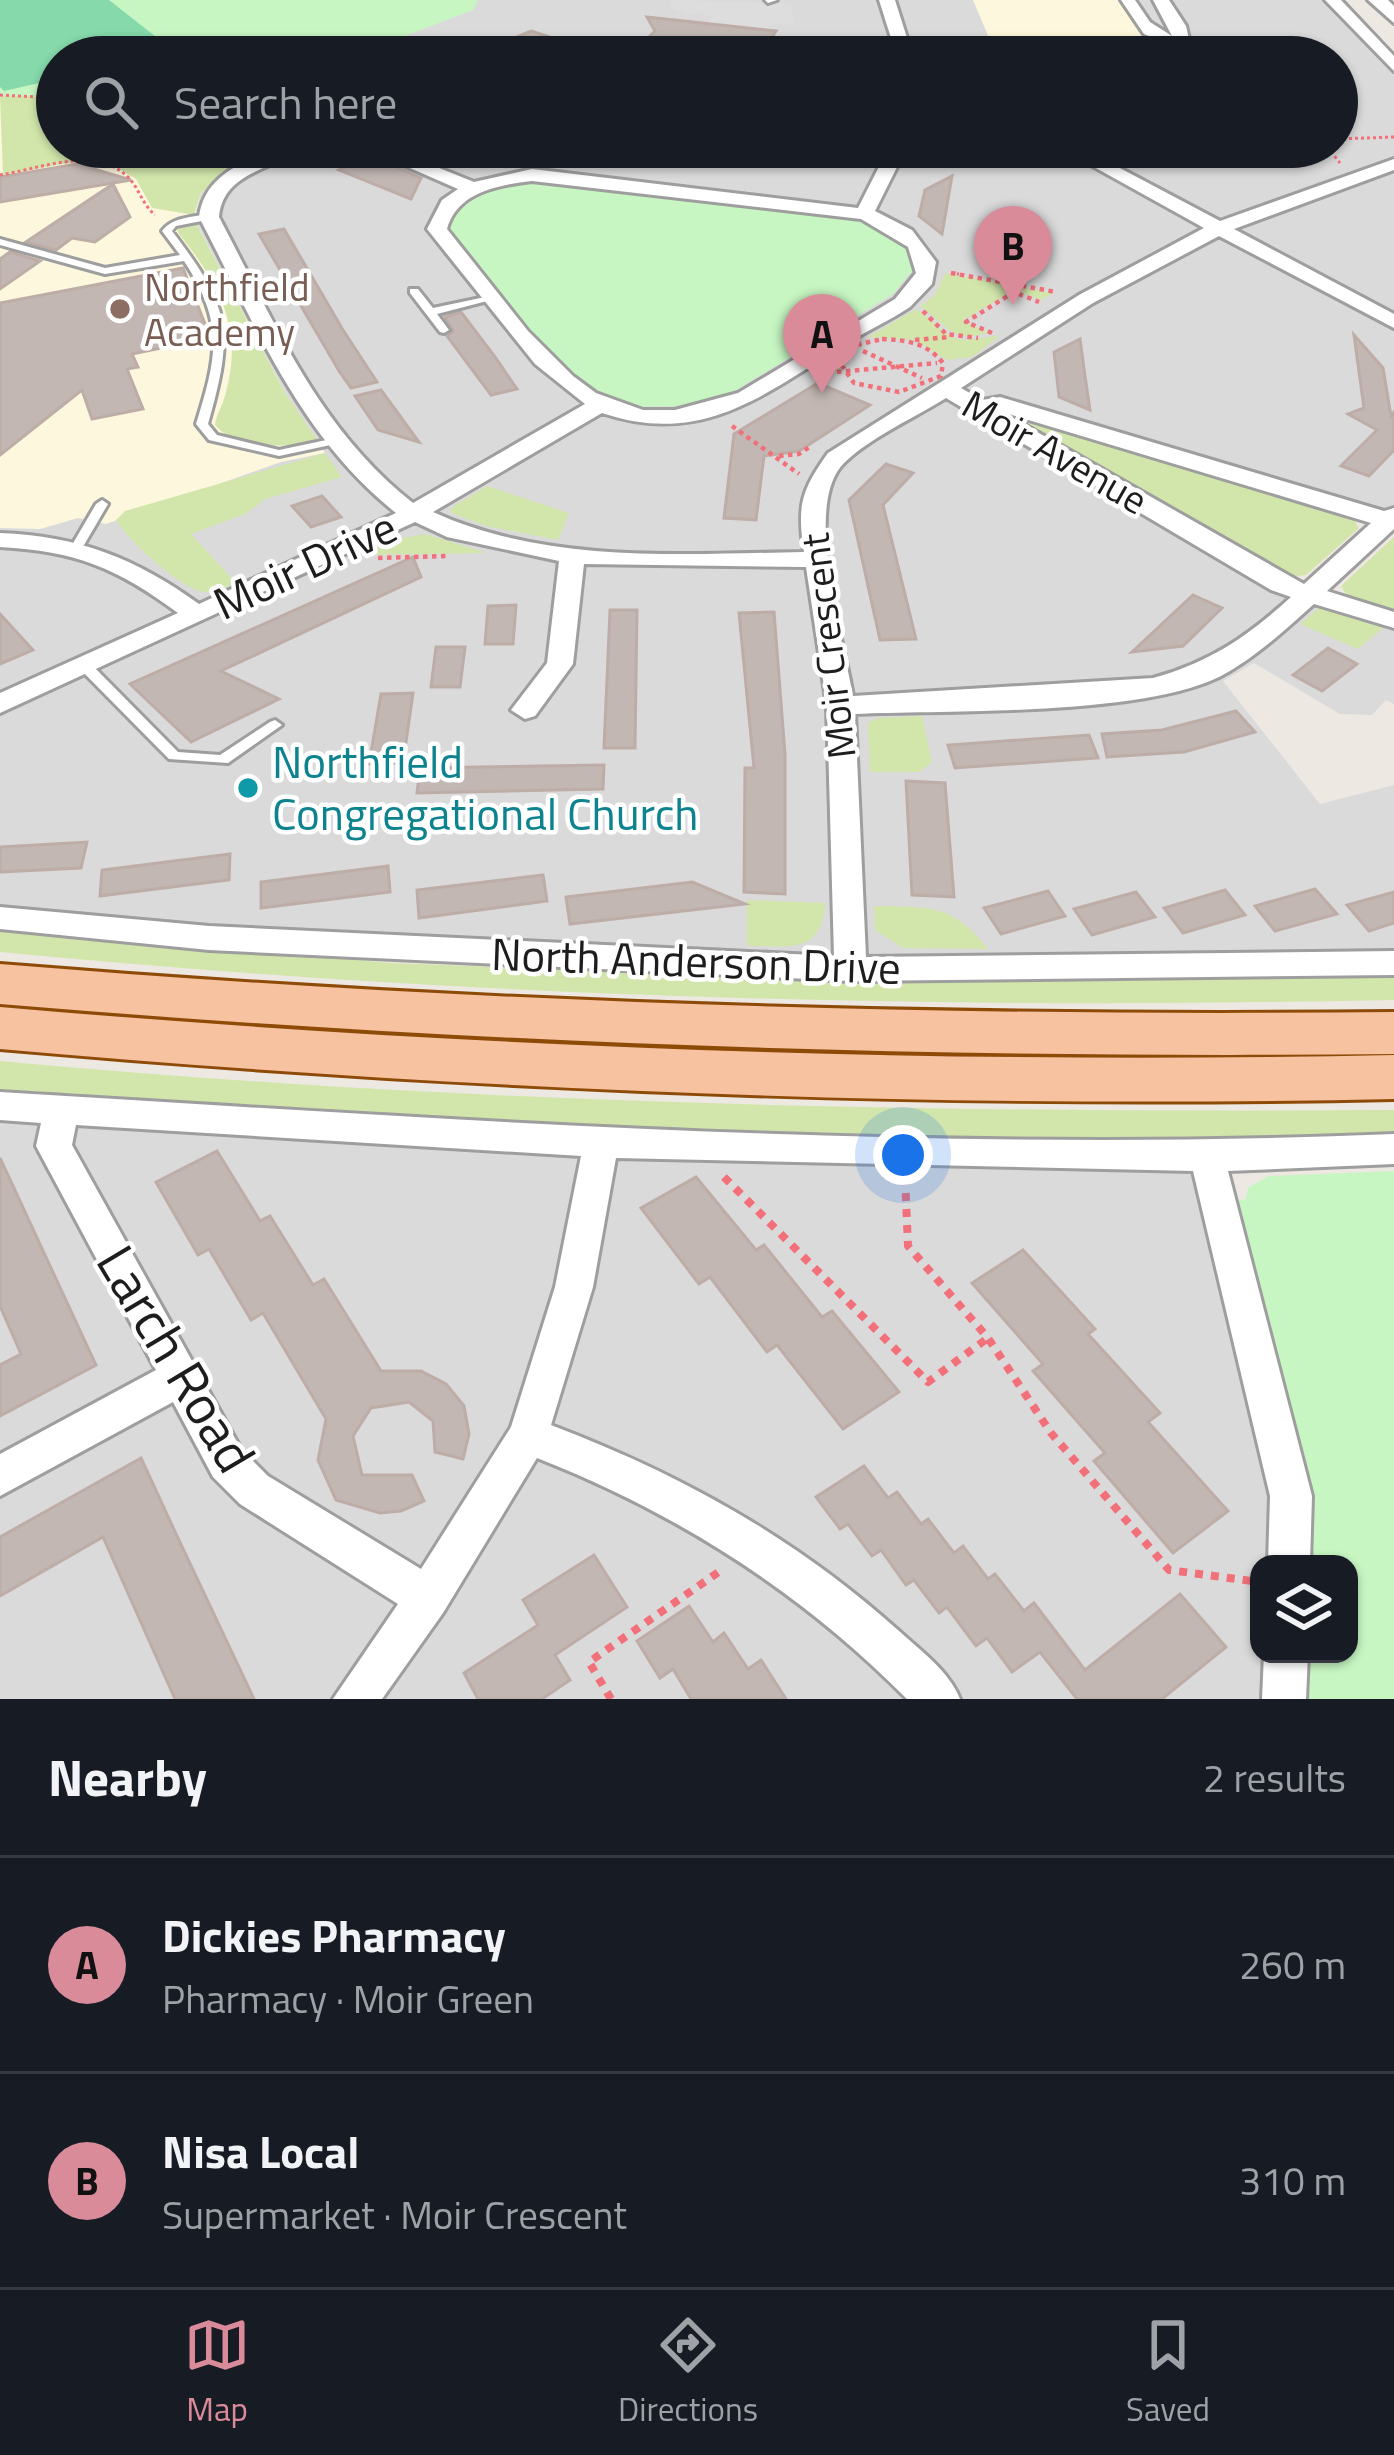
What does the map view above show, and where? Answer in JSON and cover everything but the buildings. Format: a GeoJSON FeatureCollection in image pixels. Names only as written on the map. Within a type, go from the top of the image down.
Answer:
{"type":"FeatureCollection","features":[{"type":"Feature","properties":{"kind":"main road","name":"North Anderson Drive"},"geometry":{"type":"LineString","coordinates":[[0,984],[443,1018],[718,1029],[993,1036],[1394,1033]]}},
{"type":"Feature","properties":{"kind":"main road"},"geometry":{"type":"LineString","coordinates":[[0,1028],[365,1057],[706,1072],[1078,1081],[1394,1076]]}},
{"type":"Feature","properties":{"kind":"street"},"geometry":{"type":"LineString","coordinates":[[887,0],[898,36]]}},
{"type":"Feature","properties":{"kind":"street"},"geometry":{"type":"LineString","coordinates":[[1161,0],[1178,36]]}},
{"type":"Feature","properties":{"kind":"street"},"geometry":{"type":"LineString","coordinates":[[1333,0],[1394,66]]}},
{"type":"Feature","properties":{"kind":"street"},"geometry":{"type":"LineString","coordinates":[[1377,0],[1394,17]]}},
{"type":"Feature","properties":{"kind":"street"},"geometry":{"type":"LineString","coordinates":[[1128,1],[1144,29],[1156,36]]}},
{"type":"Feature","properties":{"kind":"street","name":"Moir Crescent"},"geometry":{"type":"LineString","coordinates":[[850,969],[841,706],[811,517],[816,487],[836,458],[940,378],[1221,227],[1394,164]]}},
{"type":"Feature","properties":{"kind":"street"},"geometry":{"type":"LineString","coordinates":[[254,168],[221,185],[212,195],[209,217],[300,389],[362,474],[412,515],[497,542],[572,555],[662,561],[816,559]]}},
{"type":"Feature","properties":{"kind":"street"},"geometry":{"type":"LineString","coordinates":[[422,168],[474,189]]}},
{"type":"Feature","properties":{"kind":"street"},"geometry":{"type":"LineString","coordinates":[[864,214],[887,168]]}},
{"type":"Feature","properties":{"kind":"street"},"geometry":{"type":"LineString","coordinates":[[1117,168],[1394,322]]}},
{"type":"Feature","properties":{"kind":"street"},"geometry":{"type":"LineString","coordinates":[[556,175],[864,214],[889,224],[915,244],[926,267],[925,276],[903,301],[845,343],[738,401],[711,411],[659,415],[600,406],[556,378],[436,229],[446,207],[474,189],[522,176],[556,175]]}},
{"type":"Feature","properties":{"kind":"street","name":"Moir Avenue"},"geometry":{"type":"LineString","coordinates":[[940,378],[1392,519]]}},
{"type":"Feature","properties":{"kind":"street","name":"Moir Avenue"},"geometry":{"type":"LineString","coordinates":[[940,378],[1280,585],[1394,620]]}},
{"type":"Feature","properties":{"kind":"street","name":"Moir Drive"},"geometry":{"type":"LineString","coordinates":[[0,704],[412,515],[600,406]]}},
{"type":"Feature","properties":{"kind":"street"},"geometry":{"type":"LineString","coordinates":[[841,706],[1154,687],[1209,670],[1244,650],[1392,519]]}},
{"type":"Feature","properties":{"kind":"street"},"geometry":{"type":"LineString","coordinates":[[0,539],[78,545],[116,559],[197,615]]}},
{"type":"Feature","properties":{"kind":"street"},"geometry":{"type":"LineString","coordinates":[[525,710],[560,664],[572,555]]}},
{"type":"Feature","properties":{"kind":"street","name":"North Anderson Drive"},"geometry":{"type":"LineString","coordinates":[[0,917],[209,938],[850,969],[1394,963]]}},
{"type":"Feature","properties":{"kind":"street"},"geometry":{"type":"LineString","coordinates":[[0,1106],[601,1143],[1207,1156],[1394,1149]]}},
{"type":"Feature","properties":{"kind":"street","name":"Larch Road"},"geometry":{"type":"LineString","coordinates":[[62,1107],[54,1146],[227,1463],[254,1490],[428,1598]]}},
{"type":"Feature","properties":{"kind":"street"},"geometry":{"type":"LineString","coordinates":[[355,1699],[428,1598],[528,1435],[574,1288],[601,1143]]}},
{"type":"Feature","properties":{"kind":"street"},"geometry":{"type":"LineString","coordinates":[[1207,1156],[1291,1496],[1289,1555]]}},
{"type":"Feature","properties":{"kind":"street"},"geometry":{"type":"LineString","coordinates":[[0,1476],[181,1377]]}},
{"type":"Feature","properties":{"kind":"street"},"geometry":{"type":"LineString","coordinates":[[528,1435],[656,1488],[754,1548],[908,1668],[938,1699]]}},
{"type":"Feature","properties":{"kind":"street"},"geometry":{"type":"LineString","coordinates":[[1284,1699],[1286,1663]]}},
{"type":"Feature","properties":{"kind":"lane"},"geometry":{"type":"LineString","coordinates":[[209,217],[172,224],[167,231],[188,257],[223,324],[217,376],[202,424],[212,438],[279,453],[336,441]]}},
{"type":"Feature","properties":{"kind":"lane"},"geometry":{"type":"LineString","coordinates":[[0,242],[105,271],[188,257]]}},
{"type":"Feature","properties":{"kind":"lane"},"geometry":{"type":"LineString","coordinates":[[414,291],[444,330]]}},
{"type":"Feature","properties":{"kind":"lane"},"geometry":{"type":"LineString","coordinates":[[430,312],[490,299]]}},
{"type":"Feature","properties":{"kind":"lane"},"geometry":{"type":"LineString","coordinates":[[78,545],[102,504]]}},
{"type":"Feature","properties":{"kind":"lane"},"geometry":{"type":"LineString","coordinates":[[84,665],[175,756],[223,760],[275,725]]}},
{"type":"Feature","properties":{"kind":"path"},"geometry":{"type":"LineString","coordinates":[[30,85],[36,92]]}},
{"type":"Feature","properties":{"kind":"path"},"geometry":{"type":"LineString","coordinates":[[0,95],[36,96]]}},
{"type":"Feature","properties":{"kind":"path"},"geometry":{"type":"LineString","coordinates":[[1358,138],[1394,137]]}},
{"type":"Feature","properties":{"kind":"path"},"geometry":{"type":"LineString","coordinates":[[0,176],[52,168]]}},
{"type":"Feature","properties":{"kind":"path"},"geometry":{"type":"LineString","coordinates":[[110,168],[131,180],[146,210],[172,224]]}},
{"type":"Feature","properties":{"kind":"path"},"geometry":{"type":"LineString","coordinates":[[941,271],[1074,295]]}},
{"type":"Feature","properties":{"kind":"path"},"geometry":{"type":"LineString","coordinates":[[992,332],[966,322],[1014,292],[1043,304]]}},
{"type":"Feature","properties":{"kind":"path"},"geometry":{"type":"LineString","coordinates":[[915,306],[953,337]]}},
{"type":"Feature","properties":{"kind":"path"},"geometry":{"type":"LineString","coordinates":[[845,343],[882,338],[972,339],[1001,329]]}},
{"type":"Feature","properties":{"kind":"path"},"geometry":{"type":"LineString","coordinates":[[909,341],[931,350],[940,378]]}},
{"type":"Feature","properties":{"kind":"path"},"geometry":{"type":"LineString","coordinates":[[845,343],[897,367],[940,378]]}},
{"type":"Feature","properties":{"kind":"path"},"geometry":{"type":"LineString","coordinates":[[845,343],[838,360],[840,371],[860,386],[886,392],[914,391],[940,378],[957,361]]}},
{"type":"Feature","properties":{"kind":"path"},"geometry":{"type":"LineString","coordinates":[[820,375],[897,367],[940,378]]}},
{"type":"Feature","properties":{"kind":"path"},"geometry":{"type":"LineString","coordinates":[[719,417],[804,478]]}},
{"type":"Feature","properties":{"kind":"path"},"geometry":{"type":"LineString","coordinates":[[775,457],[799,454],[818,442]]}},
{"type":"Feature","properties":{"kind":"path"},"geometry":{"type":"LineString","coordinates":[[367,559],[458,556]]}},
{"type":"Feature","properties":{"kind":"path"},"geometry":{"type":"LineString","coordinates":[[711,1145],[710,1163],[928,1382],[988,1338]]}},
{"type":"Feature","properties":{"kind":"path"},"geometry":{"type":"LineString","coordinates":[[904,1150],[908,1246],[988,1338],[1051,1433],[1169,1570],[1250,1581]]}},
{"type":"Feature","properties":{"kind":"path"},"geometry":{"type":"LineString","coordinates":[[611,1699],[589,1662],[754,1548]]}},
{"type":"Feature","properties":{"kind":"shaded area"},"geometry":{"type":"Polygon","coordinates":[[[0,0],[1333,0],[1394,66],[1394,522],[952,390],[1280,585],[1394,620],[1394,704],[1386,700],[1372,715],[1340,714],[1254,663],[1223,681],[1320,804],[1394,785],[1394,963],[1121,970],[0,918],[0,0]]]}},
{"type":"Feature","properties":{"kind":"shaded area"},"geometry":{"type":"Polygon","coordinates":[[[973,0],[1137,0],[1156,36],[988,36],[973,0]]]}},
{"type":"Feature","properties":{"kind":"shaded area"},"geometry":{"type":"Polygon","coordinates":[[[669,2],[791,4],[794,24],[772,23],[767,29],[708,22],[711,17],[698,12],[688,15],[673,9],[669,2]]]}},
{"type":"Feature","properties":{"kind":"shaded area","name":"Northfield Academy"},"geometry":{"type":"Polygon","coordinates":[[[0,97],[36,97],[36,168],[236,168],[201,193],[194,219],[285,393],[325,453],[281,462],[106,524],[78,518],[40,529],[0,528],[0,97]]]}},
{"type":"Feature","properties":{"kind":"shaded area"},"geometry":{"type":"Polygon","coordinates":[[[0,1106],[1207,1157],[1287,1555],[1250,1555],[1250,1663],[1286,1663],[1284,1699],[0,1699],[0,1106]]]}},
{"type":"Feature","properties":{"kind":"green space"},"geometry":{"type":"Polygon","coordinates":[[[0,0],[478,0],[473,10],[405,36],[36,36],[36,97],[0,95],[0,0]]]}},
{"type":"Feature","properties":{"kind":"green space"},"geometry":{"type":"Polygon","coordinates":[[[0,0],[109,0],[155,36],[36,36],[36,84],[4,91],[0,87],[0,0]]]}},
{"type":"Feature","properties":{"kind":"green space"},"geometry":{"type":"Polygon","coordinates":[[[0,97],[36,97],[36,168],[41,168],[3,175],[0,97]]]}},
{"type":"Feature","properties":{"kind":"green space"},"geometry":{"type":"Polygon","coordinates":[[[118,168],[236,168],[201,193],[194,215],[152,208],[136,179],[118,168]]]}},
{"type":"Feature","properties":{"kind":"green space"},"geometry":{"type":"Polygon","coordinates":[[[537,178],[856,217],[907,248],[912,271],[893,294],[725,397],[693,406],[636,407],[612,402],[562,376],[449,231],[451,213],[473,196],[537,178]]]}},
{"type":"Feature","properties":{"kind":"green space"},"geometry":{"type":"Polygon","coordinates":[[[196,223],[285,393],[318,441],[278,446],[249,443],[215,425],[232,352],[217,291],[177,229],[196,223]]]}},
{"type":"Feature","properties":{"kind":"green space"},"geometry":{"type":"Polygon","coordinates":[[[945,273],[1053,293],[1041,300],[1014,290],[962,321],[988,332],[967,336],[951,331],[920,306],[935,295],[945,273]]]}},
{"type":"Feature","properties":{"kind":"green space"},"geometry":{"type":"Polygon","coordinates":[[[916,309],[953,337],[1001,335],[972,357],[947,360],[915,340],[868,337],[916,309]]]}},
{"type":"Feature","properties":{"kind":"green space"},"geometry":{"type":"Polygon","coordinates":[[[1030,421],[1329,507],[1354,520],[1359,528],[1306,575],[1289,577],[1023,426],[1030,421]]]}},
{"type":"Feature","properties":{"kind":"green space"},"geometry":{"type":"Polygon","coordinates":[[[325,453],[342,477],[265,499],[245,514],[191,534],[236,583],[218,590],[197,590],[171,575],[116,520],[125,511],[325,453]]]}},
{"type":"Feature","properties":{"kind":"green space"},"geometry":{"type":"Polygon","coordinates":[[[487,486],[569,513],[558,540],[486,526],[451,513],[451,508],[487,486]]]}},
{"type":"Feature","properties":{"kind":"green space"},"geometry":{"type":"Polygon","coordinates":[[[425,534],[487,553],[362,555],[397,539],[425,534]]]}},
{"type":"Feature","properties":{"kind":"green space"},"geometry":{"type":"Polygon","coordinates":[[[1394,537],[1394,613],[1350,600],[1341,586],[1394,537]]]}},
{"type":"Feature","properties":{"kind":"green space"},"geometry":{"type":"Polygon","coordinates":[[[1319,608],[1383,628],[1358,649],[1300,624],[1319,608]]]}},
{"type":"Feature","properties":{"kind":"green space"},"geometry":{"type":"Polygon","coordinates":[[[922,716],[932,762],[919,772],[870,772],[868,723],[877,718],[922,716]]]}},
{"type":"Feature","properties":{"kind":"green space"},"geometry":{"type":"Polygon","coordinates":[[[747,900],[825,903],[823,920],[817,932],[801,944],[747,946],[747,900]]]}},
{"type":"Feature","properties":{"kind":"green space"},"geometry":{"type":"Polygon","coordinates":[[[874,906],[950,915],[988,949],[903,948],[875,930],[874,906]]]}},
{"type":"Feature","properties":{"kind":"green space"},"geometry":{"type":"Polygon","coordinates":[[[0,929],[391,963],[849,980],[1394,975],[1394,1000],[870,1001],[522,990],[0,952],[0,929]]]}},
{"type":"Feature","properties":{"kind":"green space"},"geometry":{"type":"Polygon","coordinates":[[[0,1061],[348,1087],[696,1103],[1394,1110],[1394,1137],[1088,1143],[524,1128],[0,1091],[0,1061]]]}},
{"type":"Feature","properties":{"kind":"green space"},"geometry":{"type":"Polygon","coordinates":[[[1394,1171],[1394,1699],[1307,1699],[1308,1663],[1358,1663],[1358,1555],[1310,1555],[1312,1495],[1270,1322],[1234,1201],[1246,1199],[1248,1188],[1268,1176],[1394,1171]]]}},
{"type":"Feature","properties":{"kind":"place","name":"Nisa Local"},"geometry":{"type":"Point","coordinates":[1013,305]}},
{"type":"Feature","properties":{"kind":"place","name":"Northfield Academy"},"geometry":{"type":"Point","coordinates":[120,309]}},
{"type":"Feature","properties":{"kind":"place","name":"Dickies Pharmacy"},"geometry":{"type":"Point","coordinates":[822,393]}},
{"type":"Feature","properties":{"kind":"place","name":"Northfield Congregational Church"},"geometry":{"type":"Point","coordinates":[248,788]}}]}
